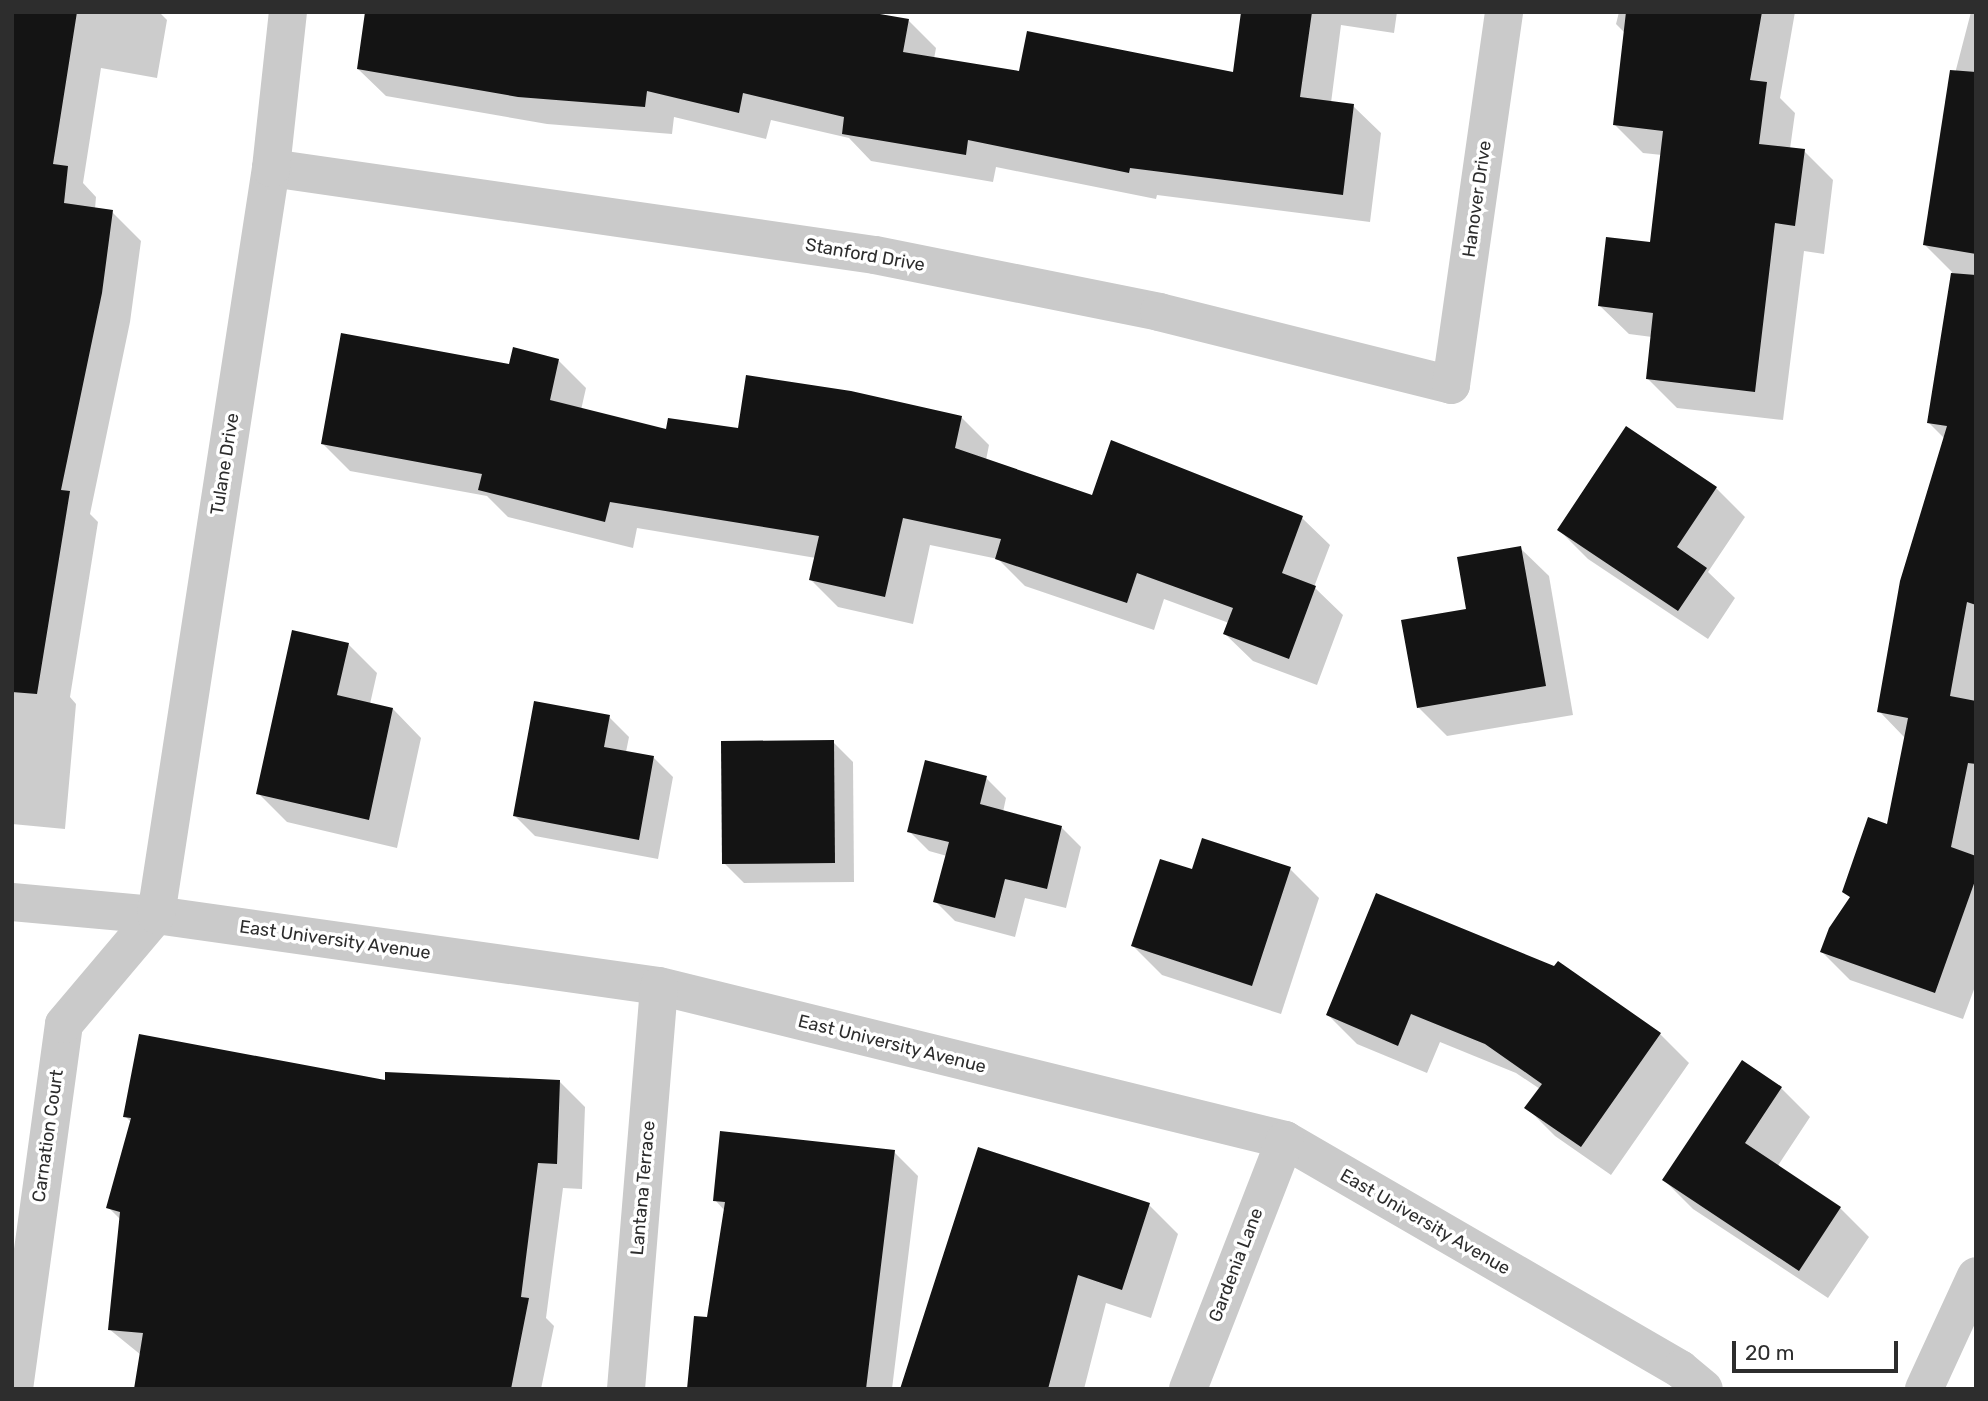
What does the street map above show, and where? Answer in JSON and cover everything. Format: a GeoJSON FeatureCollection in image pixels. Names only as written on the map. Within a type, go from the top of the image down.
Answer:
{"type":"FeatureCollection","features":[{"type":"Feature","properties":{"kind":"street","name":"Tulane Drive"},"geometry":{"type":"LineString","coordinates":[[156,915],[271,168],[288,12]]}},
{"type":"Feature","properties":{"kind":"street","name":"Hanover Drive"},"geometry":{"type":"LineString","coordinates":[[1451,385],[1504,12]]}},
{"type":"Feature","properties":{"kind":"street","name":"Stanford Drive"},"geometry":{"type":"LineString","coordinates":[[271,168],[875,255],[1159,312],[1451,385]]}},
{"type":"Feature","properties":{"kind":"street","name":"East University Avenue"},"geometry":{"type":"LineString","coordinates":[[12,902],[156,915],[659,986],[1285,1140],[1680,1382]]}},
{"type":"Feature","properties":{"kind":"street","name":"Carnation Court"},"geometry":{"type":"LineString","coordinates":[[14,1389],[64,1024],[156,915]]}},
{"type":"Feature","properties":{"kind":"street","name":"Lantana Terrace"},"geometry":{"type":"LineString","coordinates":[[626,1389],[659,986]]}},
{"type":"Feature","properties":{"kind":"street","name":"Gardenia Lane"},"geometry":{"type":"LineString","coordinates":[[1188,1389],[1285,1140]]}},
{"type":"Feature","properties":{"kind":"street"},"geometry":{"type":"LineString","coordinates":[[1924,1389],[1976,1276]]}},
{"type":"Feature","properties":{"kind":"building"},"geometry":{"type":"Polygon","coordinates":[[[12,12],[77,12],[53,164],[68,166],[64,203],[113,210],[102,293],[61,490],[70,491],[37,694],[12,692],[12,12]]]}},
{"type":"Feature","properties":{"kind":"building"},"geometry":{"type":"Polygon","coordinates":[[[365,12],[868,12],[909,19],[903,52],[1019,71],[1027,31],[1233,72],[1241,12],[1312,12],[1300,97],[1354,104],[1343,195],[1130,168],[1129,173],[968,140],[966,155],[842,134],[844,117],[743,93],[739,113],[647,91],[645,107],[518,97],[357,69],[365,12]]]}},
{"type":"Feature","properties":{"kind":"building"},"geometry":{"type":"Polygon","coordinates":[[[1626,12],[1762,12],[1750,80],[1767,82],[1759,144],[1805,149],[1795,226],[1775,223],[1755,392],[1646,379],[1653,313],[1598,306],[1606,237],[1650,242],[1663,131],[1613,125],[1626,12]]]}},
{"type":"Feature","properties":{"kind":"building"},"geometry":{"type":"Polygon","coordinates":[[[1950,70],[1976,72],[1976,254],[1923,245],[1950,70]]]}},
{"type":"Feature","properties":{"kind":"building"},"geometry":{"type":"Polygon","coordinates":[[[1951,273],[1976,275],[1976,605],[1967,602],[1950,696],[1976,701],[1976,764],[1968,763],[1951,847],[1976,856],[1976,878],[1935,993],[1820,952],[1829,928],[1850,897],[1842,892],[1868,817],[1887,824],[1908,718],[1877,712],[1900,581],[1947,426],[1927,423],[1951,273]]]}},
{"type":"Feature","properties":{"kind":"building"},"geometry":{"type":"Polygon","coordinates":[[[341,333],[509,364],[513,347],[559,359],[550,400],[666,429],[668,418],[738,428],[746,375],[851,391],[962,416],[955,448],[1092,495],[1111,440],[1303,516],[1282,573],[1316,586],[1289,659],[1223,634],[1233,608],[1137,573],[1127,603],[995,559],[1001,539],[903,518],[885,597],[809,580],[819,536],[610,502],[605,522],[478,490],[482,474],[321,444],[341,333]]]}},
{"type":"Feature","properties":{"kind":"building"},"geometry":{"type":"Polygon","coordinates":[[[1626,426],[1717,487],[1677,547],[1707,568],[1678,611],[1557,530],[1626,426]]]}},
{"type":"Feature","properties":{"kind":"building"},"geometry":{"type":"Polygon","coordinates":[[[1521,546],[1546,686],[1417,708],[1401,620],[1466,609],[1457,557],[1521,546]]]}},
{"type":"Feature","properties":{"kind":"building"},"geometry":{"type":"Polygon","coordinates":[[[292,630],[349,643],[337,695],[393,708],[369,820],[256,794],[292,630]]]}},
{"type":"Feature","properties":{"kind":"building"},"geometry":{"type":"Polygon","coordinates":[[[534,701],[610,715],[604,747],[654,756],[639,840],[513,816],[534,701]]]}},
{"type":"Feature","properties":{"kind":"building"},"geometry":{"type":"Polygon","coordinates":[[[834,740],[835,863],[722,864],[721,741],[834,740]]]}},
{"type":"Feature","properties":{"kind":"building"},"geometry":{"type":"Polygon","coordinates":[[[925,760],[987,776],[980,804],[1062,826],[1047,889],[1005,879],[995,918],[933,902],[949,842],[907,832],[925,760]]]}},
{"type":"Feature","properties":{"kind":"building"},"geometry":{"type":"Polygon","coordinates":[[[1202,838],[1291,867],[1252,986],[1131,946],[1160,859],[1192,869],[1202,838]]]}},
{"type":"Feature","properties":{"kind":"building"},"geometry":{"type":"Polygon","coordinates":[[[1376,893],[1554,966],[1558,961],[1661,1033],[1581,1147],[1524,1108],[1542,1084],[1485,1044],[1411,1014],[1398,1046],[1326,1015],[1376,893]]]}},
{"type":"Feature","properties":{"kind":"building"},"geometry":{"type":"Polygon","coordinates":[[[139,1034],[385,1080],[385,1072],[560,1080],[557,1164],[538,1163],[521,1297],[529,1298],[511,1389],[134,1389],[143,1333],[108,1330],[120,1212],[106,1208],[131,1118],[123,1117],[139,1034]]]}},
{"type":"Feature","properties":{"kind":"building"},"geometry":{"type":"Polygon","coordinates":[[[1742,1060],[1782,1087],[1745,1143],[1841,1207],[1799,1271],[1662,1180],[1742,1060]]]}},
{"type":"Feature","properties":{"kind":"building"},"geometry":{"type":"Polygon","coordinates":[[[720,1131],[895,1150],[866,1389],[687,1389],[694,1316],[707,1317],[725,1202],[713,1201],[720,1131]]]}},
{"type":"Feature","properties":{"kind":"building"},"geometry":{"type":"Polygon","coordinates":[[[978,1147],[1150,1203],[1122,1290],[1078,1275],[1048,1389],[900,1389],[978,1147]]]}}]}
